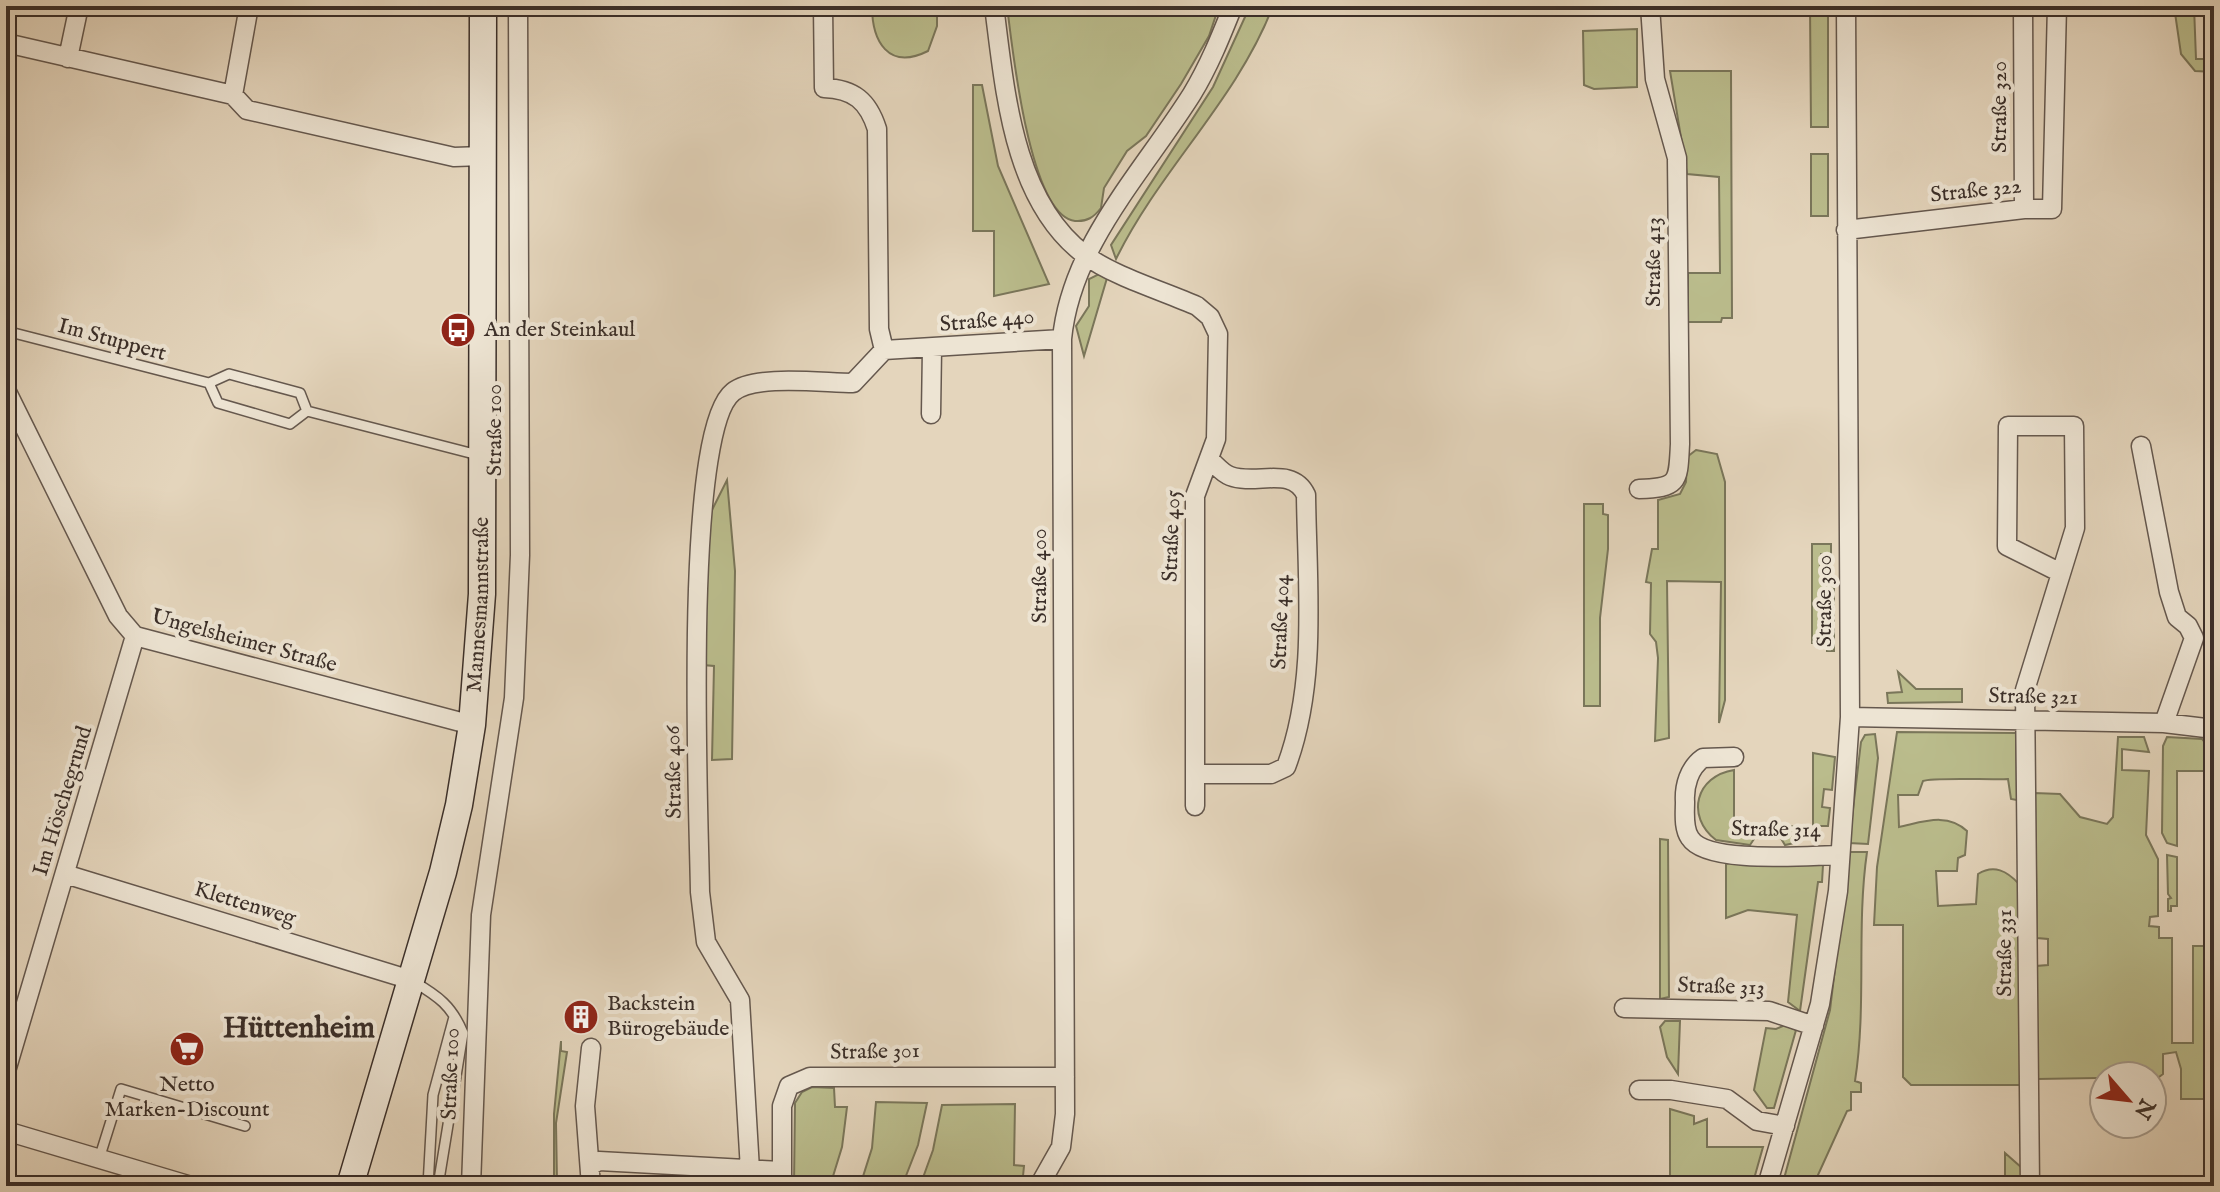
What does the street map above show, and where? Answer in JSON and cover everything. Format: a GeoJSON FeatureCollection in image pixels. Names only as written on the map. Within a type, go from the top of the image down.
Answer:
{"type":"FeatureCollection","features":[{"type":"Feature","properties":{"kind":"main road","name":"Mannesmannstraße"},"geometry":{"type":"LineString","coordinates":[[350,1186],[459,805],[472,725],[482,594],[483,6]]}},
{"type":"Feature","properties":{"kind":"street"},"geometry":{"type":"LineString","coordinates":[[68,58],[79,6]]}},
{"type":"Feature","properties":{"kind":"street"},"geometry":{"type":"LineString","coordinates":[[233,95],[249,6]]}},
{"type":"Feature","properties":{"kind":"street","name":"Straße 100"},"geometry":{"type":"LineString","coordinates":[[471,1186],[481,915],[514,698],[520,555],[518,6]]}},
{"type":"Feature","properties":{"kind":"street"},"geometry":{"type":"LineString","coordinates":[[823,6],[824,88],[858,95],[871,110],[877,129],[879,329],[884,350],[932,349]]}},
{"type":"Feature","properties":{"kind":"street"},"geometry":{"type":"LineString","coordinates":[[994,6],[1008,97],[1025,168],[1045,209],[1086,256]]}},
{"type":"Feature","properties":{"kind":"street","name":"Straße 400"},"geometry":{"type":"LineString","coordinates":[[1039,1186],[1061,1147],[1065,1077],[1062,339],[1065,304],[1086,256],[1193,92],[1233,6]]}},
{"type":"Feature","properties":{"kind":"street","name":"Straße 413"},"geometry":{"type":"LineString","coordinates":[[1639,489],[1660,489],[1673,484],[1678,477],[1680,444],[1677,158],[1655,79],[1650,6]]}},
{"type":"Feature","properties":{"kind":"street","name":"Straße 300"},"geometry":{"type":"LineString","coordinates":[[1767,1186],[1814,1026],[1838,891],[1850,717],[1846,6]]}},
{"type":"Feature","properties":{"kind":"street","name":"Straße 320"},"geometry":{"type":"LineString","coordinates":[[2023,6],[2024,209]]}},
{"type":"Feature","properties":{"kind":"street","name":"Straße 322"},"geometry":{"type":"LineString","coordinates":[[1846,230],[2024,209],[2052,209],[2057,6]]}},
{"type":"Feature","properties":{"kind":"street"},"geometry":{"type":"LineString","coordinates":[[6,43],[233,95],[247,110],[454,157],[483,156]]}},
{"type":"Feature","properties":{"kind":"street","name":"Straße 405"},"geometry":{"type":"LineString","coordinates":[[1086,256],[1197,306],[1210,317],[1218,334],[1216,439],[1210,460],[1199,478],[1195,496],[1195,806]]}},
{"type":"Feature","properties":{"kind":"street","name":"Straße 440"},"geometry":{"type":"LineString","coordinates":[[931,414],[932,349],[1062,339]]}},
{"type":"Feature","properties":{"kind":"street","name":"Straße 406"},"geometry":{"type":"LineString","coordinates":[[750,1170],[740,1000],[706,942],[701,921],[697,714],[700,509],[717,421],[731,392],[754,382],[853,383],[884,350]]}},
{"type":"Feature","properties":{"kind":"street","name":"Ungelsheimer Straße"},"geometry":{"type":"LineString","coordinates":[[6,390],[118,616],[135,636],[472,725]]}},
{"type":"Feature","properties":{"kind":"street"},"geometry":{"type":"LineString","coordinates":[[2028,721],[2025,690],[2075,528],[2074,426],[2008,426],[2007,546],[2061,573]]}},
{"type":"Feature","properties":{"kind":"street"},"geometry":{"type":"LineString","coordinates":[[2141,446],[2169,592],[2177,617],[2188,626],[2194,638],[2164,723]]}},
{"type":"Feature","properties":{"kind":"street","name":"Straße 404"},"geometry":{"type":"LineString","coordinates":[[1195,774],[1271,774],[1286,767],[1292,750],[1307,658],[1306,495],[1301,484],[1290,479],[1231,476],[1210,460]]}},
{"type":"Feature","properties":{"kind":"street","name":"Im Höschegrund"},"geometry":{"type":"LineString","coordinates":[[6,1071],[135,636]]}},
{"type":"Feature","properties":{"kind":"street","name":"Straße 321"},"geometry":{"type":"LineString","coordinates":[[1850,717],[2164,723],[2214,729]]}},
{"type":"Feature","properties":{"kind":"street","name":"Straße 331"},"geometry":{"type":"LineString","coordinates":[[2028,721],[2030,1186]]}},
{"type":"Feature","properties":{"kind":"street","name":"Straße 314"},"geometry":{"type":"LineString","coordinates":[[1734,757],[1703,758],[1690,772],[1684,796],[1690,840],[1701,848],[1727,855],[1840,855]]}},
{"type":"Feature","properties":{"kind":"street","name":"Klettenweg"},"geometry":{"type":"LineString","coordinates":[[65,874],[411,980]]}},
{"type":"Feature","properties":{"kind":"street","name":"Straße 313"},"geometry":{"type":"LineString","coordinates":[[1624,1008],[1769,1011],[1814,1026]]}},
{"type":"Feature","properties":{"kind":"street"},"geometry":{"type":"LineString","coordinates":[[591,1048],[585,1106],[592,1165],[591,1186]]}},
{"type":"Feature","properties":{"kind":"street","name":"Straße 301"},"geometry":{"type":"LineString","coordinates":[[782,1178],[782,1106],[789,1086],[810,1077],[1065,1077]]}},
{"type":"Feature","properties":{"kind":"street"},"geometry":{"type":"LineString","coordinates":[[1639,1090],[1671,1090],[1727,1099],[1757,1121],[1785,1126]]}},
{"type":"Feature","properties":{"kind":"street"},"geometry":{"type":"LineString","coordinates":[[6,1131],[191,1186]]}},
{"type":"Feature","properties":{"kind":"street"},"geometry":{"type":"LineString","coordinates":[[592,1165],[599,1161],[750,1170],[782,1178]]}},
{"type":"Feature","properties":{"kind":"lane","name":"Im Stuppert"},"geometry":{"type":"LineString","coordinates":[[6,331],[209,383],[229,374],[300,393],[307,411]]}},
{"type":"Feature","properties":{"kind":"lane","name":"Im Stuppert"},"geometry":{"type":"LineString","coordinates":[[209,383],[218,403],[290,424],[307,411]]}},
{"type":"Feature","properties":{"kind":"lane","name":"Im Stuppert"},"geometry":{"type":"LineString","coordinates":[[307,411],[480,456]]}},
{"type":"Feature","properties":{"kind":"lane"},"geometry":{"type":"LineString","coordinates":[[411,980],[442,999],[454,1012],[463,1033],[438,1186]]}},
{"type":"Feature","properties":{"kind":"lane"},"geometry":{"type":"LineString","coordinates":[[428,1186],[431,1108],[454,1012]]}},
{"type":"Feature","properties":{"kind":"lane"},"geometry":{"type":"LineString","coordinates":[[99,1159],[121,1089],[245,1126]]}},
{"type":"Feature","properties":{"kind":"green space"},"geometry":{"type":"Polygon","coordinates":[[[872,6],[937,6],[937,26],[928,51],[902,57],[885,49],[875,31],[872,6]]]}},
{"type":"Feature","properties":{"kind":"green space"},"geometry":{"type":"Polygon","coordinates":[[[1007,6],[1219,6],[1209,36],[1181,84],[1146,136],[1127,151],[1104,188],[1101,208],[1087,220],[1075,221],[1059,212],[1046,191],[1026,126],[1007,6]]]}},
{"type":"Feature","properties":{"kind":"green space"},"geometry":{"type":"Polygon","coordinates":[[[1250,6],[1273,6],[1239,73],[1154,195],[1116,259],[1111,245],[1213,87],[1250,6]]]}},
{"type":"Feature","properties":{"kind":"green space"},"geometry":{"type":"Polygon","coordinates":[[[1810,6],[1828,6],[1828,127],[1811,127],[1810,6]]]}},
{"type":"Feature","properties":{"kind":"green space"},"geometry":{"type":"Polygon","coordinates":[[[2174,6],[2194,6],[2196,59],[2214,59],[2214,72],[2195,71],[2181,54],[2174,6]]]}},
{"type":"Feature","properties":{"kind":"green space"},"geometry":{"type":"Polygon","coordinates":[[[1637,29],[1637,87],[1594,89],[1584,85],[1583,31],[1637,29]]]}},
{"type":"Feature","properties":{"kind":"green space"},"geometry":{"type":"Polygon","coordinates":[[[1670,71],[1731,71],[1732,318],[1722,318],[1721,322],[1688,322],[1688,273],[1720,273],[1719,177],[1687,174],[1670,71]]]}},
{"type":"Feature","properties":{"kind":"green space"},"geometry":{"type":"Polygon","coordinates":[[[973,85],[982,85],[998,166],[1049,284],[994,296],[994,231],[973,231],[973,85]]]}},
{"type":"Feature","properties":{"kind":"green space"},"geometry":{"type":"Polygon","coordinates":[[[1811,154],[1828,154],[1828,216],[1811,216],[1811,154]]]}},
{"type":"Feature","properties":{"kind":"green space"},"geometry":{"type":"Polygon","coordinates":[[[1099,274],[1107,278],[1084,356],[1076,326],[1089,306],[1089,279],[1099,274]]]}},
{"type":"Feature","properties":{"kind":"green space"},"geometry":{"type":"Polygon","coordinates":[[[1696,450],[1717,454],[1725,482],[1725,700],[1719,723],[1721,582],[1667,581],[1669,738],[1655,741],[1658,658],[1656,642],[1650,634],[1651,583],[1646,582],[1652,549],[1658,549],[1658,500],[1680,494],[1686,482],[1687,457],[1696,450]]]}},
{"type":"Feature","properties":{"kind":"green space"},"geometry":{"type":"Polygon","coordinates":[[[727,480],[735,571],[732,759],[712,760],[714,666],[703,665],[704,526],[727,480]]]}},
{"type":"Feature","properties":{"kind":"green space"},"geometry":{"type":"Polygon","coordinates":[[[1584,504],[1603,504],[1603,514],[1608,515],[1608,549],[1600,618],[1600,706],[1584,706],[1584,504]]]}},
{"type":"Feature","properties":{"kind":"green space"},"geometry":{"type":"Polygon","coordinates":[[[1812,544],[1831,544],[1831,554],[1821,554],[1820,565],[1831,565],[1831,577],[1834,578],[1834,651],[1827,651],[1827,643],[1812,643],[1812,544]]]}},
{"type":"Feature","properties":{"kind":"green space"},"geometry":{"type":"Polygon","coordinates":[[[1898,672],[1916,689],[1962,689],[1962,702],[1888,703],[1887,693],[1902,692],[1898,672]]]}},
{"type":"Feature","properties":{"kind":"green space"},"geometry":{"type":"Polygon","coordinates":[[[1897,732],[2016,733],[2017,800],[2011,799],[2008,779],[1929,780],[1923,781],[1918,795],[1898,795],[1899,827],[1943,820],[1967,831],[1965,855],[1958,858],[1957,871],[1936,871],[1938,906],[1976,904],[1978,874],[1984,871],[2000,870],[2019,884],[2022,1085],[1911,1085],[1903,1077],[1903,925],[1874,925],[1877,867],[1897,732]]]}},
{"type":"Feature","properties":{"kind":"green space"},"geometry":{"type":"Polygon","coordinates":[[[1875,734],[1878,758],[1868,844],[1849,843],[1861,742],[1865,735],[1875,734]]]}},
{"type":"Feature","properties":{"kind":"green space"},"geometry":{"type":"Polygon","coordinates":[[[2118,737],[2144,737],[2149,752],[2122,749],[2122,770],[2149,771],[2146,835],[2158,859],[2158,916],[2150,917],[2149,926],[2159,927],[2159,938],[2172,938],[2172,1043],[2193,1043],[2193,946],[2214,946],[2214,1099],[2181,1099],[2181,1069],[2176,1052],[2163,1054],[2163,1060],[2088,1060],[2088,1078],[2037,1079],[2036,966],[2048,965],[2048,939],[2037,938],[2035,793],[2060,794],[2080,817],[2107,824],[2113,817],[2118,737]]]}},
{"type":"Feature","properties":{"kind":"green space"},"geometry":{"type":"Polygon","coordinates":[[[2167,737],[2202,739],[2213,753],[2211,771],[2177,771],[2177,846],[2167,843],[2162,833],[2163,746],[2167,737]]]}},
{"type":"Feature","properties":{"kind":"green space"},"geometry":{"type":"Polygon","coordinates":[[[1813,753],[1835,757],[1832,790],[1824,789],[1822,807],[1830,808],[1828,826],[1813,826],[1813,753]]]}},
{"type":"Feature","properties":{"kind":"green space"},"geometry":{"type":"Polygon","coordinates":[[[1734,770],[1734,826],[1762,827],[1750,845],[1716,840],[1700,820],[1699,798],[1703,788],[1721,774],[1734,770]]]}},
{"type":"Feature","properties":{"kind":"green space"},"geometry":{"type":"Polygon","coordinates":[[[1801,826],[1799,842],[1785,845],[1774,827],[1801,826]]]}},
{"type":"Feature","properties":{"kind":"green space"},"geometry":{"type":"Polygon","coordinates":[[[1660,839],[1668,840],[1669,997],[1660,999],[1660,839]]]}},
{"type":"Feature","properties":{"kind":"green space"},"geometry":{"type":"Polygon","coordinates":[[[1849,852],[1867,852],[1862,909],[1859,1052],[1855,1081],[1861,1083],[1861,1092],[1851,1092],[1851,1110],[1847,1111],[1813,1186],[1782,1186],[1830,1010],[1849,852]]]}},
{"type":"Feature","properties":{"kind":"green space"},"geometry":{"type":"Polygon","coordinates":[[[2167,855],[2177,857],[2177,906],[2171,906],[2171,911],[2168,911],[2168,899],[2171,898],[2168,894],[2167,855]]]}},
{"type":"Feature","properties":{"kind":"green space"},"geometry":{"type":"Polygon","coordinates":[[[1726,864],[1823,865],[1800,1011],[1788,1002],[1797,915],[1748,910],[1726,918],[1726,864]]]}},
{"type":"Feature","properties":{"kind":"green space"},"geometry":{"type":"Polygon","coordinates":[[[1665,1021],[1680,1021],[1678,1074],[1667,1057],[1660,1027],[1665,1021]]]}},
{"type":"Feature","properties":{"kind":"green space"},"geometry":{"type":"Polygon","coordinates":[[[1785,1025],[1796,1030],[1774,1108],[1767,1108],[1754,1090],[1766,1028],[1776,1029],[1785,1025]]]}},
{"type":"Feature","properties":{"kind":"green space"},"geometry":{"type":"Polygon","coordinates":[[[561,1041],[561,1051],[567,1052],[556,1123],[557,1182],[554,1186],[554,1114],[561,1041]]]}},
{"type":"Feature","properties":{"kind":"green space"},"geometry":{"type":"Polygon","coordinates":[[[812,1087],[834,1088],[835,1107],[847,1107],[842,1147],[830,1186],[794,1186],[795,1103],[802,1092],[812,1087]]]}},
{"type":"Feature","properties":{"kind":"green space"},"geometry":{"type":"Polygon","coordinates":[[[876,1102],[927,1103],[918,1145],[902,1186],[860,1186],[872,1148],[876,1102]]]}},
{"type":"Feature","properties":{"kind":"green space"},"geometry":{"type":"Polygon","coordinates":[[[1015,1104],[1014,1165],[1024,1166],[1022,1186],[920,1186],[933,1150],[942,1105],[1015,1104]]]}},
{"type":"Feature","properties":{"kind":"green space"},"geometry":{"type":"Polygon","coordinates":[[[1670,1109],[1694,1116],[1694,1124],[1707,1119],[1707,1147],[1763,1147],[1752,1186],[1670,1186],[1670,1109]]]}},
{"type":"Feature","properties":{"kind":"green space"},"geometry":{"type":"Polygon","coordinates":[[[2005,1153],[2022,1168],[2022,1186],[2005,1186],[2005,1153]]]}},
{"type":"Feature","properties":{"kind":"place","name":"An der Steinkaul"},"geometry":{"type":"Point","coordinates":[458,330]}},
{"type":"Feature","properties":{"kind":"place","name":"Backstein Bürogebäude"},"geometry":{"type":"Point","coordinates":[581,1017]}},
{"type":"Feature","properties":{"kind":"place","name":"Netto Marken-Discount"},"geometry":{"type":"Point","coordinates":[187,1049]}},
{"type":"Feature","properties":{"kind":"district","name":"Hüttenheim"},"geometry":{"type":"Point","coordinates":[299,1029]}}]}
